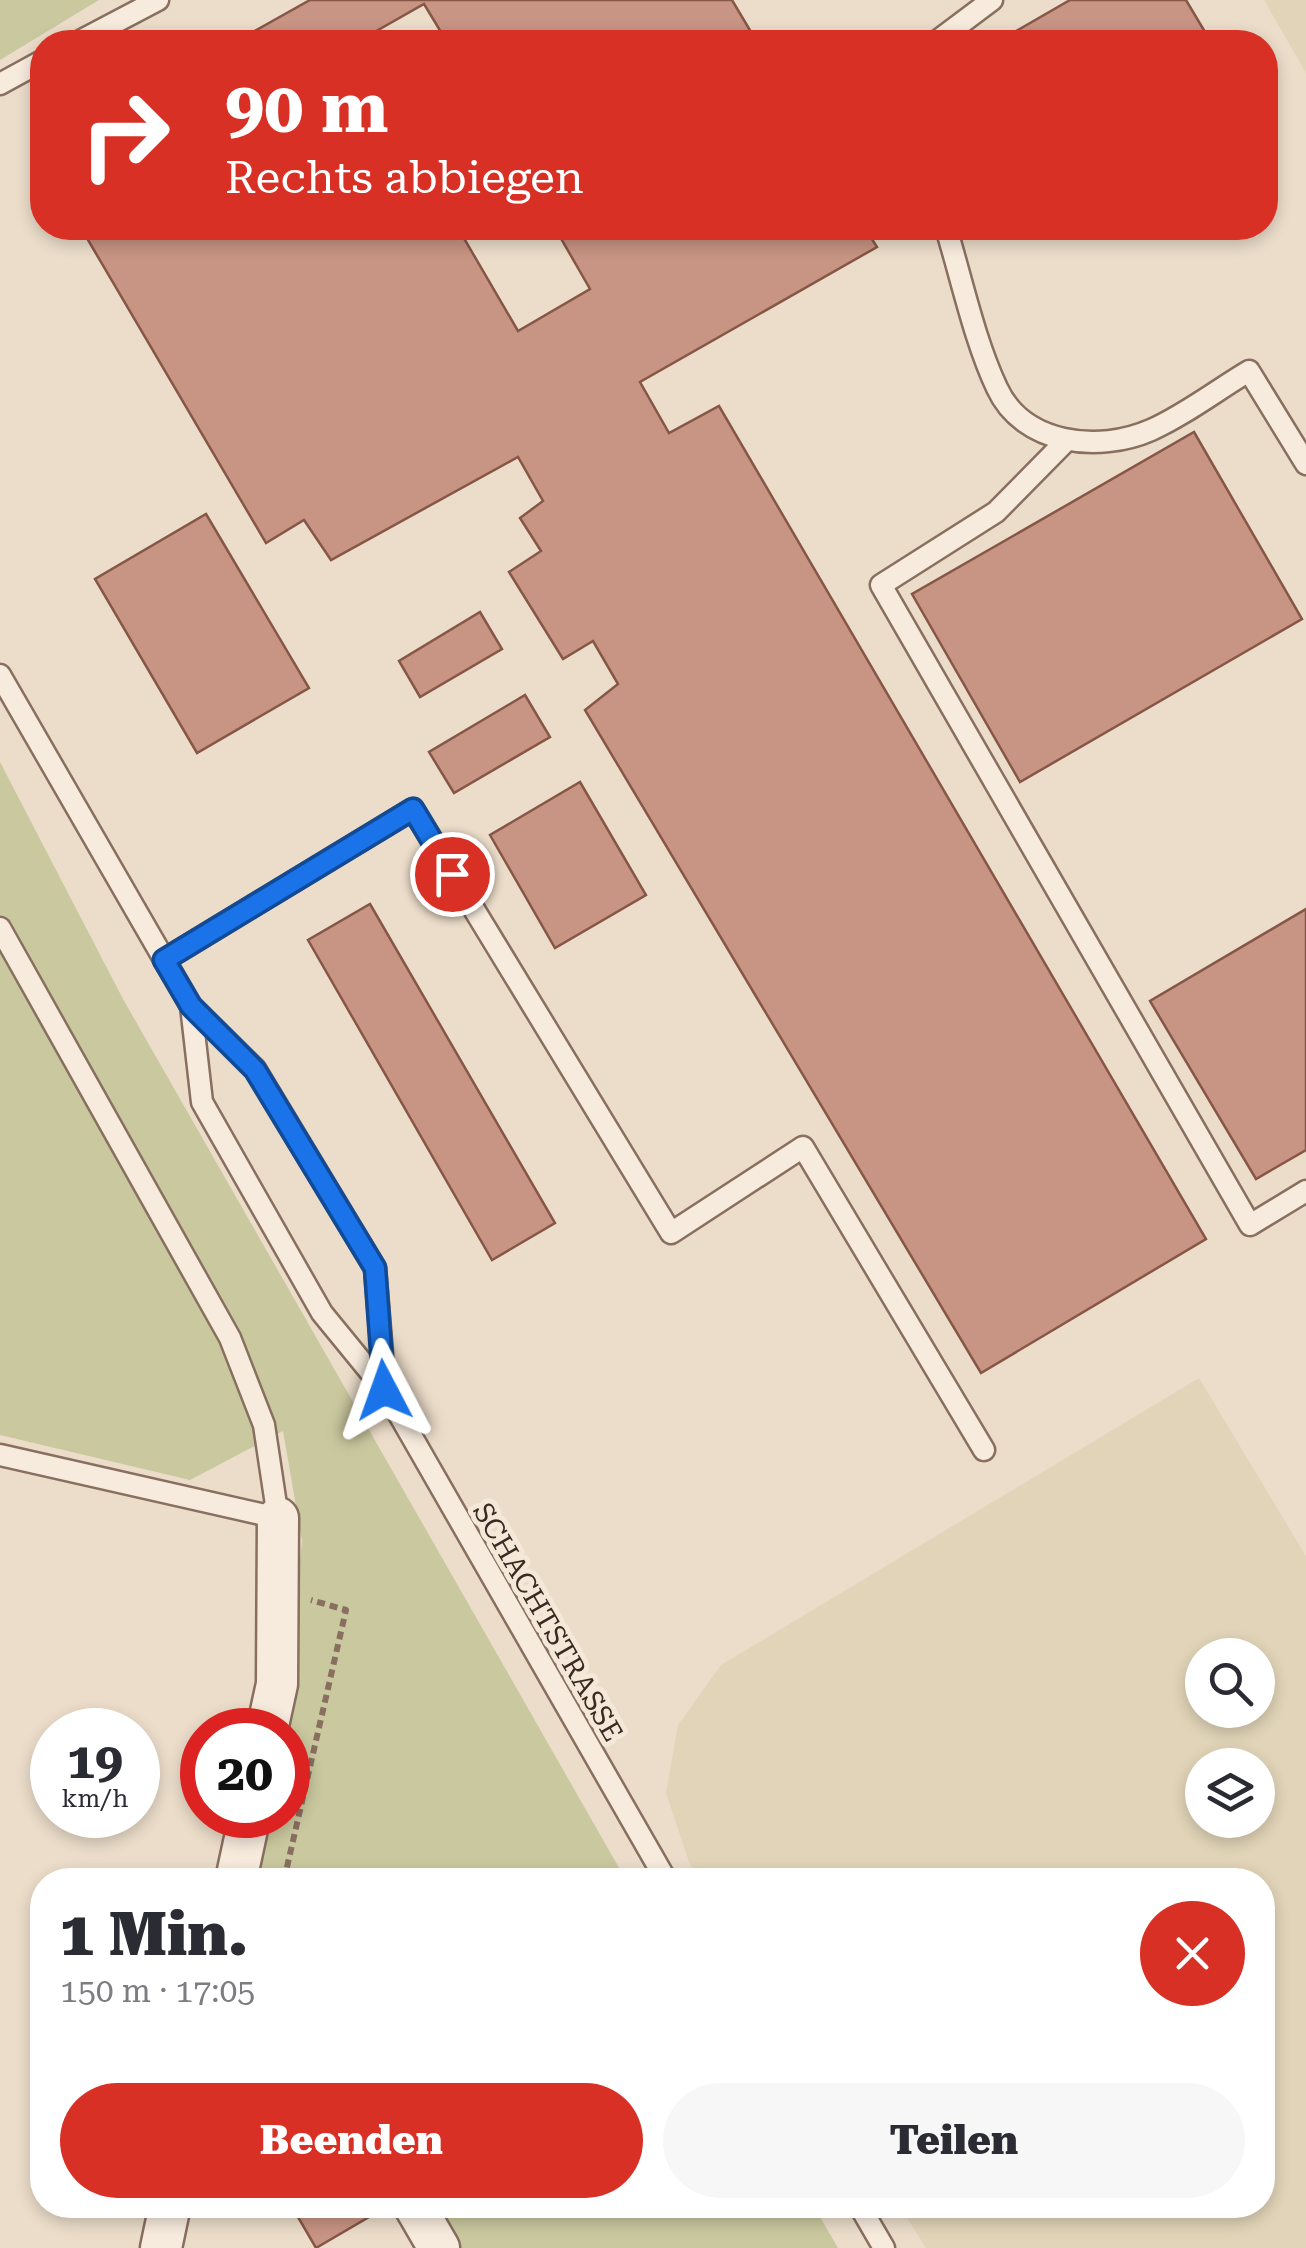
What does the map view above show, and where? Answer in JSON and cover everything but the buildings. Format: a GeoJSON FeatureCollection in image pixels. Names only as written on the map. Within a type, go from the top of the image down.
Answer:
{"type":"FeatureCollection","features":[{"type":"Feature","properties":{"kind":"street"},"geometry":{"type":"LineString","coordinates":[[272,1708],[277,1684],[278,1518]]}},
{"type":"Feature","properties":{"kind":"street"},"geometry":{"type":"LineString","coordinates":[[239,1868],[245,1838]]}},
{"type":"Feature","properties":{"kind":"street"},"geometry":{"type":"LineString","coordinates":[[161,2248],[167,2218]]}},
{"type":"Feature","properties":{"kind":"street"},"geometry":{"type":"LineString","coordinates":[[422,2218],[439,2248]]}},
{"type":"Feature","properties":{"kind":"lane"},"geometry":{"type":"LineString","coordinates":[[101,30],[158,0]]}},
{"type":"Feature","properties":{"kind":"lane"},"geometry":{"type":"LineString","coordinates":[[952,30],[992,0]]}},
{"type":"Feature","properties":{"kind":"lane"},"geometry":{"type":"LineString","coordinates":[[0,84],[30,68]]}},
{"type":"Feature","properties":{"kind":"lane"},"geometry":{"type":"LineString","coordinates":[[950,240],[998,391],[1028,424],[1066,441],[1104,443],[1150,431],[1249,371],[1306,464]]}},
{"type":"Feature","properties":{"kind":"lane"},"geometry":{"type":"LineString","coordinates":[[1066,441],[996,512],[882,586],[1250,1225],[1306,1192]]}},
{"type":"Feature","properties":{"kind":"lane"},"geometry":{"type":"LineString","coordinates":[[0,675],[191,1006],[255,1070],[375,1268],[384,1390]]}},
{"type":"Feature","properties":{"kind":"lane"},"geometry":{"type":"LineString","coordinates":[[164,960],[413,809],[671,1233],[803,1147],[984,1450]]}},
{"type":"Feature","properties":{"kind":"lane"},"geometry":{"type":"LineString","coordinates":[[0,928],[230,1338],[264,1425],[278,1518],[0,1454]]}},
{"type":"Feature","properties":{"kind":"lane","name":"SCHACHTSTRASSE"},"geometry":{"type":"LineString","coordinates":[[191,1006],[202,1102],[322,1314],[384,1390],[659,1868]]}},
{"type":"Feature","properties":{"kind":"lane"},"geometry":{"type":"LineString","coordinates":[[866,2218],[884,2248]]}},
{"type":"Feature","properties":{"kind":"path"},"geometry":{"type":"LineString","coordinates":[[277,1592],[346,1610],[287,1868]]}},
{"type":"Feature","properties":{"kind":"shaded area"},"geometry":{"type":"Polygon","coordinates":[[[0,0],[99,0],[50,30],[30,30],[30,42],[0,60],[0,0]]]}},
{"type":"Feature","properties":{"kind":"shaded area"},"geometry":{"type":"Polygon","coordinates":[[[1264,0],[1306,0],[1306,73],[1264,0]]]}},
{"type":"Feature","properties":{"kind":"shaded area"},"geometry":{"type":"Polygon","coordinates":[[[0,762],[123,999],[619,1868],[260,1868],[265,1838],[310,1838],[310,1708],[283,1708],[302,1541],[283,1431],[190,1480],[0,1435],[0,762]]]}},
{"type":"Feature","properties":{"kind":"shaded area"},"geometry":{"type":"Polygon","coordinates":[[[1199,1378],[1306,1556],[1306,2248],[926,2248],[907,2218],[1275,2218],[1275,1868],[693,1868],[666,1793],[678,1725],[721,1665],[1199,1378]]]}},
{"type":"Feature","properties":{"kind":"shaded area"},"geometry":{"type":"Polygon","coordinates":[[[434,2218],[821,2218],[838,2248],[451,2248],[434,2218]]]}},
{"type":"Feature","properties":{"kind":"route"},"geometry":{"type":"LineString","coordinates":[[384,1390],[375,1268],[255,1070],[191,1006],[164,960],[413,809],[452,874]]}}]}
